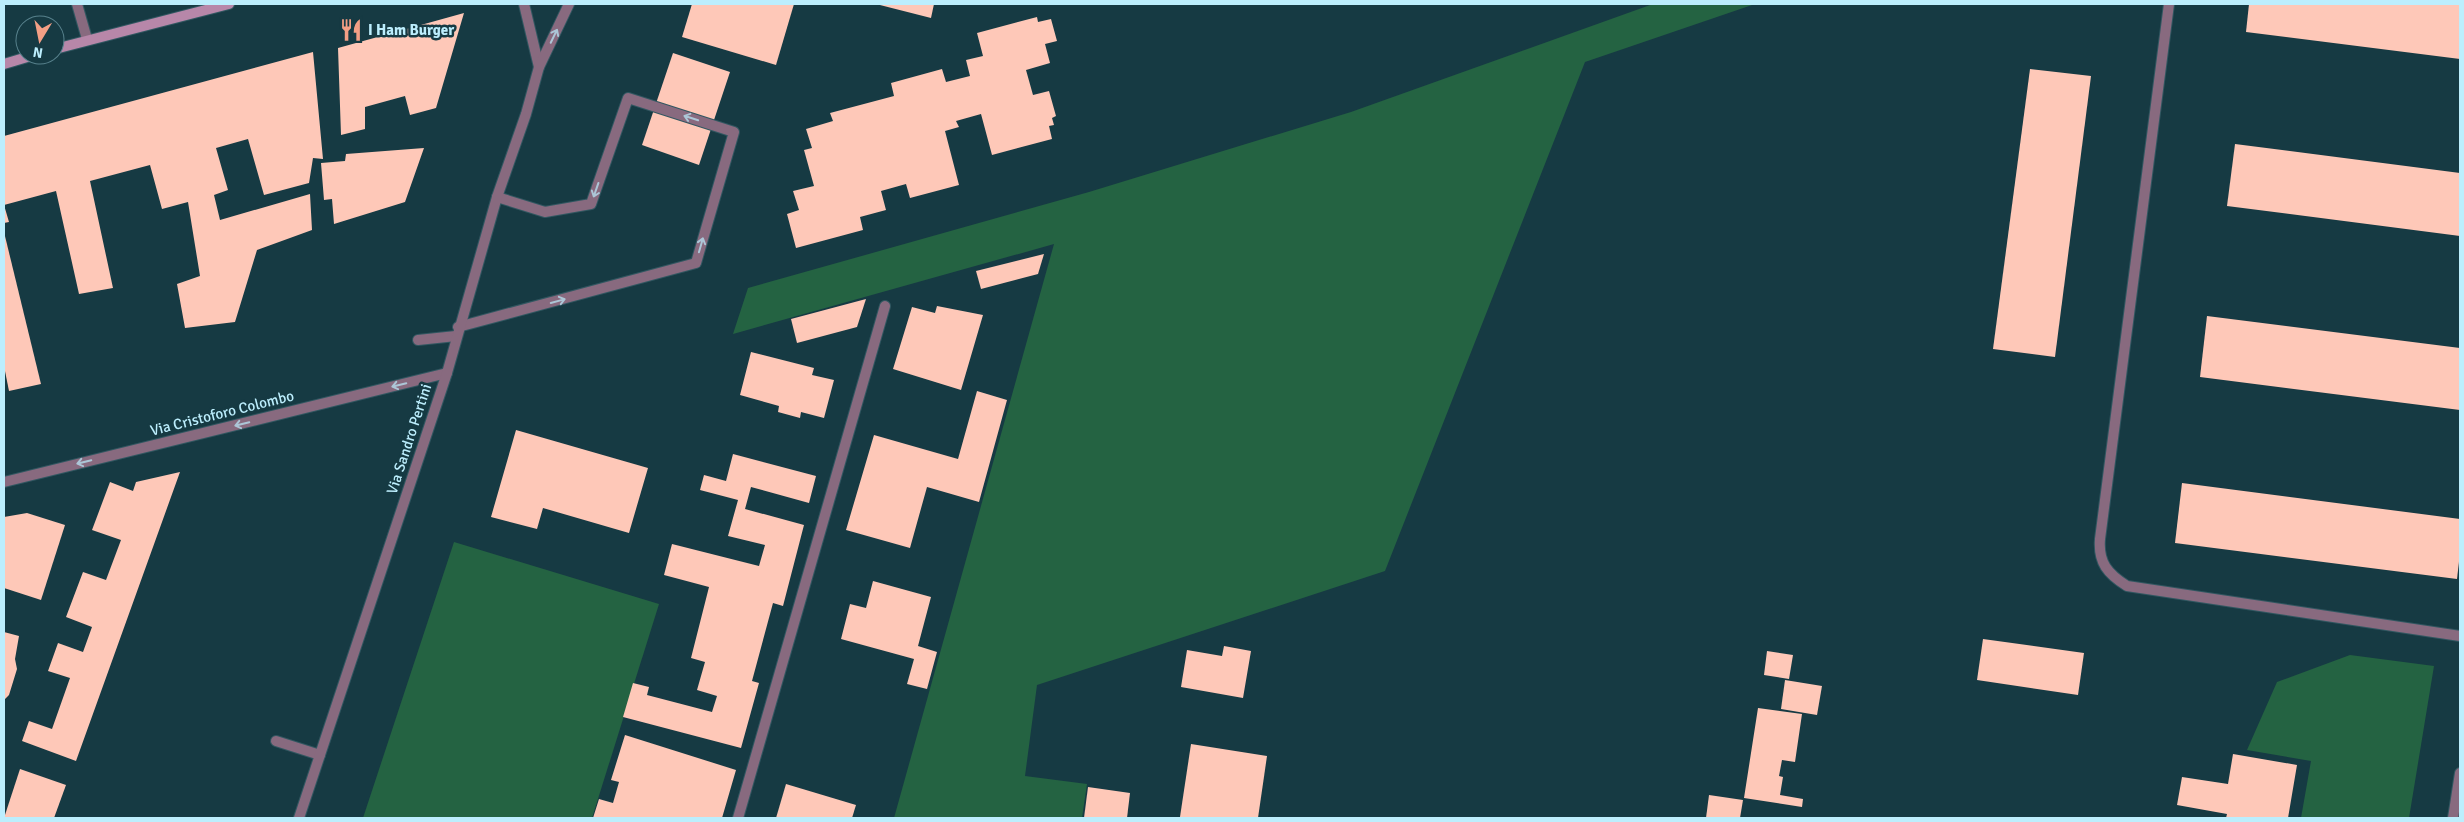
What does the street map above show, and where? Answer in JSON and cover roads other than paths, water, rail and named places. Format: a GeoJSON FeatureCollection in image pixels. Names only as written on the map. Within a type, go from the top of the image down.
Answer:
{"type":"FeatureCollection","features":[{"type":"Feature","properties":{"kind":"street"},"geometry":{"type":"LineString","coordinates":[[77,4],[87,39]]}},
{"type":"Feature","properties":{"kind":"street"},"geometry":{"type":"LineString","coordinates":[[65,46],[229,4]]}},
{"type":"Feature","properties":{"kind":"street","name":"Via Sandro Pertini"},"geometry":{"type":"LineString","coordinates":[[524,4],[539,67]]}},
{"type":"Feature","properties":{"kind":"street","name":"Via Sandro Pertini"},"geometry":{"type":"LineString","coordinates":[[299,818],[447,372],[497,197],[526,114],[539,67],[569,4]]}},
{"type":"Feature","properties":{"kind":"street"},"geometry":{"type":"LineString","coordinates":[[2169,4],[2100,539],[2099,551],[2103,566],[2112,577],[2127,586],[2460,636]]}},
{"type":"Feature","properties":{"kind":"street"},"geometry":{"type":"LineString","coordinates":[[418,340],[457,332],[510,314],[696,263],[734,132],[628,98],[591,204],[545,212],[497,197]]}},
{"type":"Feature","properties":{"kind":"street"},"geometry":{"type":"LineString","coordinates":[[738,818],[885,306]]}},
{"type":"Feature","properties":{"kind":"street","name":"Via Cristoforo Colombo"},"geometry":{"type":"LineString","coordinates":[[4,482],[447,372]]}},
{"type":"Feature","properties":{"kind":"street"},"geometry":{"type":"LineString","coordinates":[[276,741],[320,755]]}},
{"type":"Feature","properties":{"kind":"street"},"geometry":{"type":"LineString","coordinates":[[2453,818],[2460,774]]}},
{"type":"Feature","properties":{"kind":"place","name":"I Ham Burger"},"geometry":{"type":"Point","coordinates":[351,30]}}]}
